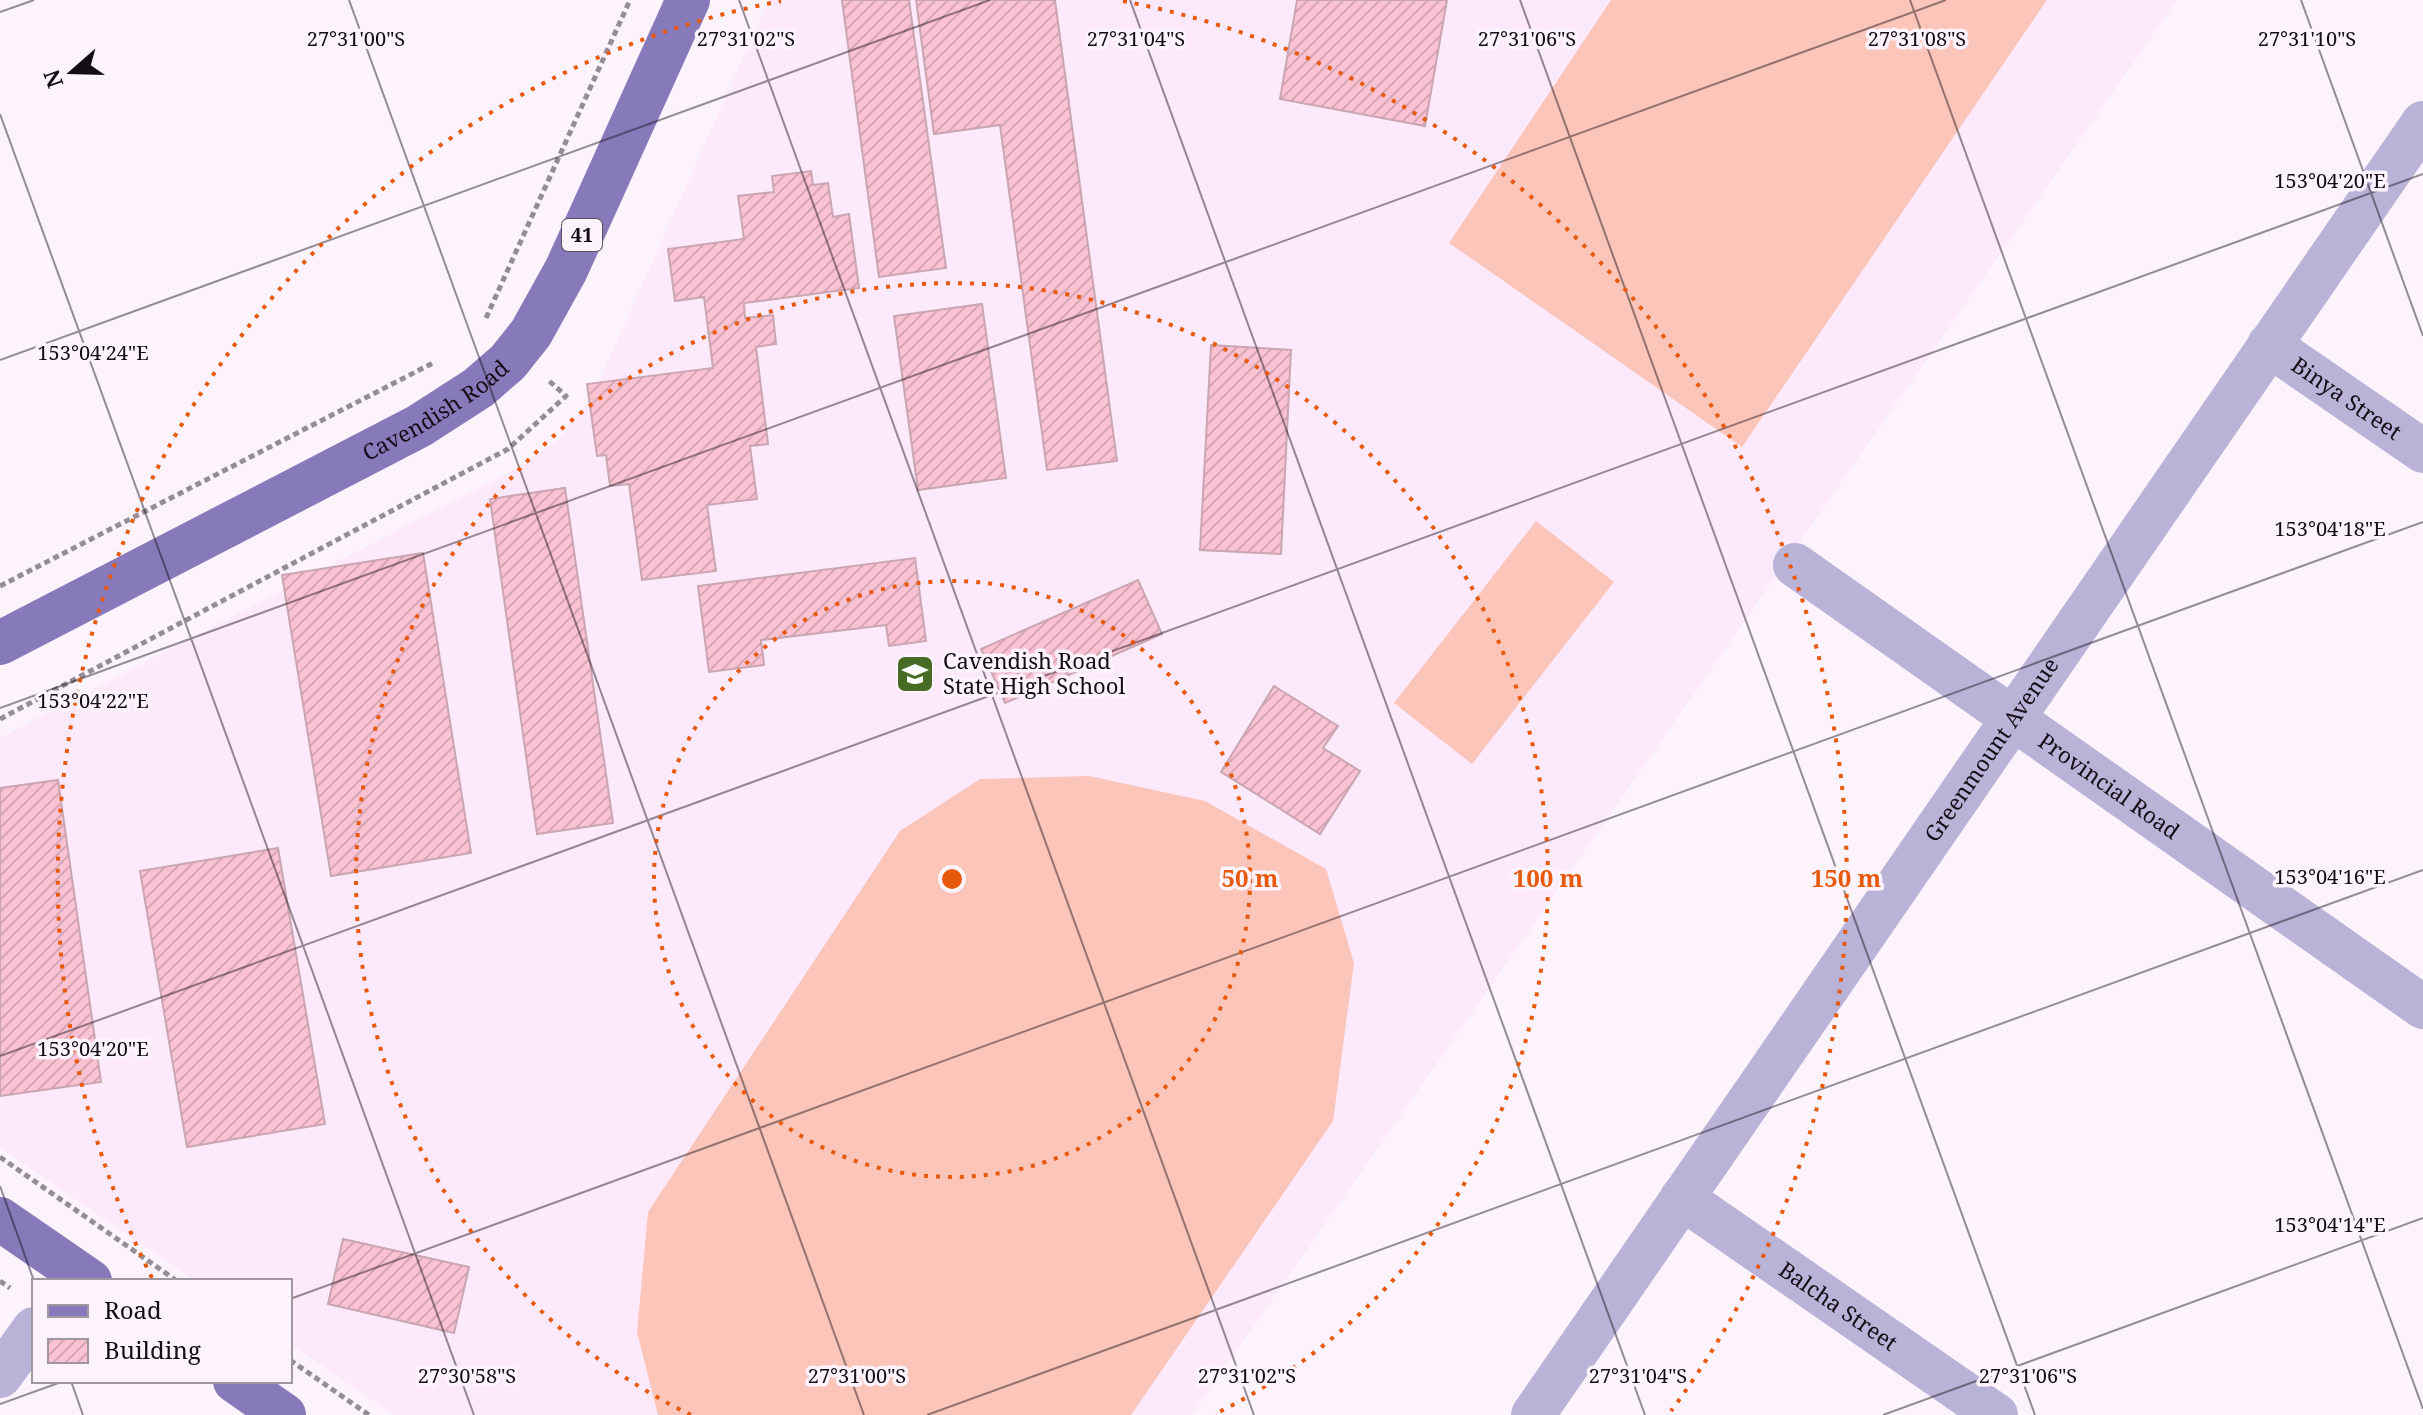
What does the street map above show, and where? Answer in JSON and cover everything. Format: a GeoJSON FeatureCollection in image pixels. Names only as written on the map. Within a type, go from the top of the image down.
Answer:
{"type":"FeatureCollection","features":[{"type":"Feature","properties":{"kind":"main road","name":"Cavendish Road"},"geometry":{"type":"LineString","coordinates":[[0,643],[419,426],[462,401],[494,375],[531,333],[566,270],[688,0]]}},
{"type":"Feature","properties":{"kind":"main road"},"geometry":{"type":"LineString","coordinates":[[0,1219],[78,1278]]}},
{"type":"Feature","properties":{"kind":"main road"},"geometry":{"type":"LineString","coordinates":[[238,1383],[284,1415]]}},
{"type":"Feature","properties":{"kind":"street","name":"Greenmount Avenue"},"geometry":{"type":"LineString","coordinates":[[1533,1415],[2423,123]]}},
{"type":"Feature","properties":{"kind":"street","name":"Binya Street"},"geometry":{"type":"LineString","coordinates":[[2269,345],[2423,451]]}},
{"type":"Feature","properties":{"kind":"street","name":"Provincial Road"},"geometry":{"type":"LineString","coordinates":[[1795,565],[2423,1007]]}},
{"type":"Feature","properties":{"kind":"street","name":"Balcha Street"},"geometry":{"type":"LineString","coordinates":[[1682,1198],[1996,1415]]}},
{"type":"Feature","properties":{"kind":"street"},"geometry":{"type":"LineString","coordinates":[[0,1376],[32,1332]]}},
{"type":"Feature","properties":{"kind":"path"},"geometry":{"type":"LineString","coordinates":[[484,323],[630,0]]}},
{"type":"Feature","properties":{"kind":"path"},"geometry":{"type":"LineString","coordinates":[[0,586],[444,357]]}},
{"type":"Feature","properties":{"kind":"path"},"geometry":{"type":"LineString","coordinates":[[0,719],[508,449],[566,396],[549,380]]}},
{"type":"Feature","properties":{"kind":"path"},"geometry":{"type":"LineString","coordinates":[[0,1157],[174,1279]]}},
{"type":"Feature","properties":{"kind":"path"},"geometry":{"type":"LineString","coordinates":[[0,1281],[10,1288]]}},
{"type":"Feature","properties":{"kind":"path"},"geometry":{"type":"LineString","coordinates":[[292,1361],[369,1415]]}},
{"type":"Feature","properties":{"kind":"shaded area","name":"Cavendish Road State High School"},"geometry":{"type":"Polygon","coordinates":[[[769,0],[2177,0],[1192,1415],[394,1415],[292,1345],[292,1279],[193,1279],[0,1148],[0,738],[515,469],[559,440],[595,391],[769,0]]]}},
{"type":"Feature","properties":{"kind":"shaded area"},"geometry":{"type":"Polygon","coordinates":[[[1611,0],[2047,0],[1742,447],[1449,243],[1611,0]]]}},
{"type":"Feature","properties":{"kind":"shaded area"},"geometry":{"type":"Polygon","coordinates":[[[1536,521],[1614,582],[1472,764],[1394,703],[1536,521]]]}},
{"type":"Feature","properties":{"kind":"shaded area"},"geometry":{"type":"Polygon","coordinates":[[[1089,776],[1205,801],[1326,869],[1354,963],[1333,1121],[1131,1415],[658,1415],[637,1332],[648,1212],[900,831],[980,779],[1089,776]]]}},
{"type":"Feature","properties":{"kind":"building"},"geometry":{"type":"Polygon","coordinates":[[[842,0],[909,0],[946,268],[879,277],[842,0]]]}},
{"type":"Feature","properties":{"kind":"building"},"geometry":{"type":"Polygon","coordinates":[[[916,0],[1055,0],[1117,461],[1047,470],[1000,125],[934,134],[916,0]]]}},
{"type":"Feature","properties":{"kind":"building"},"geometry":{"type":"Polygon","coordinates":[[[1297,0],[1447,0],[1425,126],[1280,99],[1297,0]]]}},
{"type":"Feature","properties":{"kind":"building"},"geometry":{"type":"Polygon","coordinates":[[[811,171],[813,185],[828,183],[833,217],[849,214],[859,288],[744,303],[745,318],[773,315],[776,344],[756,347],[768,444],[750,446],[757,499],[707,505],[716,571],[642,580],[629,484],[610,486],[606,455],[597,456],[587,384],[713,368],[704,297],[675,301],[668,249],[744,239],[738,196],[774,192],[772,176],[811,171]]]}},
{"type":"Feature","properties":{"kind":"building"},"geometry":{"type":"Polygon","coordinates":[[[982,304],[1006,478],[918,490],[894,316],[982,304]]]}},
{"type":"Feature","properties":{"kind":"building"},"geometry":{"type":"Polygon","coordinates":[[[1211,345],[1291,350],[1281,554],[1200,550],[1211,345]]]}},
{"type":"Feature","properties":{"kind":"building"},"geometry":{"type":"Polygon","coordinates":[[[565,488],[613,823],[537,834],[490,499],[565,488]]]}},
{"type":"Feature","properties":{"kind":"building"},"geometry":{"type":"Polygon","coordinates":[[[423,553],[471,853],[331,876],[282,575],[423,553]]]}},
{"type":"Feature","properties":{"kind":"building"},"geometry":{"type":"Polygon","coordinates":[[[915,558],[926,641],[889,646],[886,625],[761,640],[764,665],[709,672],[698,586],[915,558]]]}},
{"type":"Feature","properties":{"kind":"building"},"geometry":{"type":"Polygon","coordinates":[[[1138,580],[1162,634],[1005,703],[981,649],[1138,580]]]}},
{"type":"Feature","properties":{"kind":"building"},"geometry":{"type":"Polygon","coordinates":[[[1274,686],[1338,726],[1323,748],[1360,771],[1320,834],[1221,772],[1274,686]]]}},
{"type":"Feature","properties":{"kind":"building"},"geometry":{"type":"Polygon","coordinates":[[[58,780],[101,1082],[0,1096],[0,788],[58,780]]]}},
{"type":"Feature","properties":{"kind":"building"},"geometry":{"type":"Polygon","coordinates":[[[278,848],[325,1124],[187,1147],[140,871],[278,848]]]}},
{"type":"Feature","properties":{"kind":"building"},"geometry":{"type":"Polygon","coordinates":[[[343,1239],[469,1267],[454,1333],[328,1304],[343,1239]]]}},
{"type":"Feature","properties":{"kind":"place","name":"Cavendish Road State High School"},"geometry":{"type":"Point","coordinates":[915,674]}}]}
